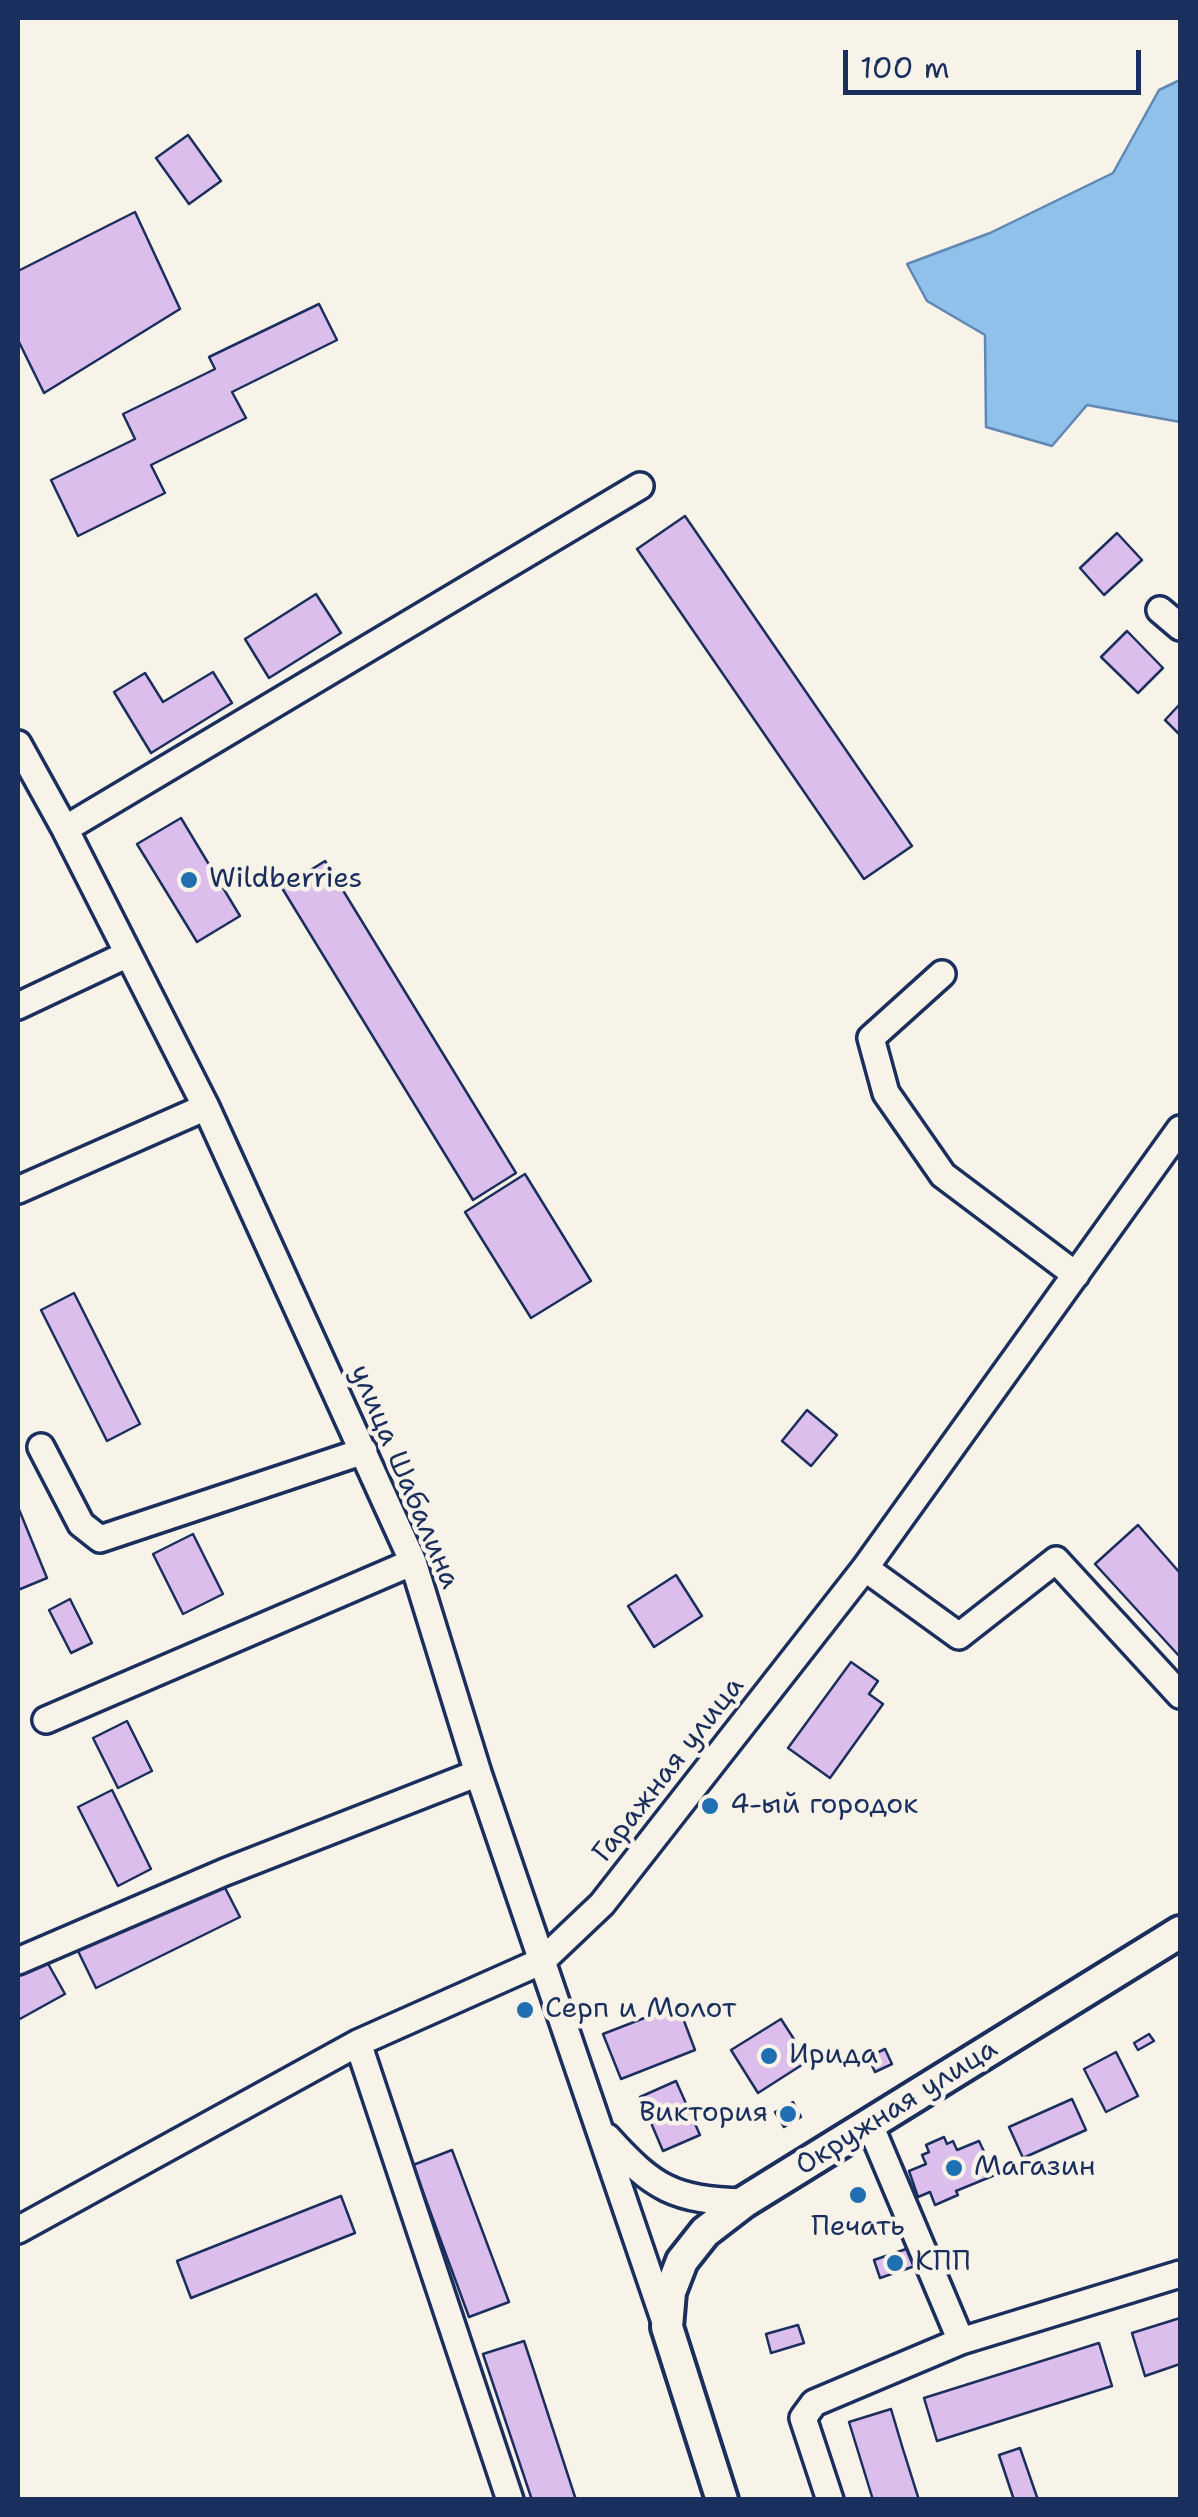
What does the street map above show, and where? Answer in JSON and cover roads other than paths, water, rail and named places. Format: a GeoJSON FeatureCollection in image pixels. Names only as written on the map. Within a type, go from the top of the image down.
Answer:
{"type":"FeatureCollection","features":[{"type":"Feature","properties":{"kind":"main road","name":"Окружная улица"},"geometry":{"type":"LineString","coordinates":[[667,2327],[670,2292],[682,2261],[705,2232],[744,2202],[1180,1932]]}},
{"type":"Feature","properties":{"kind":"main road"},"geometry":{"type":"LineString","coordinates":[[667,2327],[722,2500]]}},
{"type":"Feature","properties":{"kind":"street"},"geometry":{"type":"LineString","coordinates":[[65,828],[640,486]]}},
{"type":"Feature","properties":{"kind":"street"},"geometry":{"type":"LineString","coordinates":[[1160,610],[1180,628]]}},
{"type":"Feature","properties":{"kind":"street","name":"улица Шабалина"},"geometry":{"type":"LineString","coordinates":[[18,744],[65,828],[206,1108],[414,1562],[478,1772],[667,2327]]}},
{"type":"Feature","properties":{"kind":"street"},"geometry":{"type":"LineString","coordinates":[[18,1006],[128,954]]}},
{"type":"Feature","properties":{"kind":"street"},"geometry":{"type":"LineString","coordinates":[[942,974],[871,1038],[886,1093],[943,1174],[1076,1275]]}},
{"type":"Feature","properties":{"kind":"street"},"geometry":{"type":"LineString","coordinates":[[18,1190],[206,1108]]}},
{"type":"Feature","properties":{"kind":"street","name":"Гаражная улица"},"geometry":{"type":"LineString","coordinates":[[18,2230],[358,2043],[542,1962],[602,1904],[865,1568],[1180,1129]]}},
{"type":"Feature","properties":{"kind":"street"},"geometry":{"type":"LineString","coordinates":[[42,1447],[81,1524],[100,1539],[364,1450]]}},
{"type":"Feature","properties":{"kind":"street"},"geometry":{"type":"LineString","coordinates":[[865,1568],[959,1636],[1056,1560],[1180,1695]]}},
{"type":"Feature","properties":{"kind":"street"},"geometry":{"type":"LineString","coordinates":[[46,1720],[414,1562]]}},
{"type":"Feature","properties":{"kind":"street"},"geometry":{"type":"LineString","coordinates":[[18,1960],[225,1872],[478,1772]]}},
{"type":"Feature","properties":{"kind":"street"},"geometry":{"type":"LineString","coordinates":[[358,2043],[510,2500]]}},
{"type":"Feature","properties":{"kind":"street"},"geometry":{"type":"LineString","coordinates":[[870,2125],[961,2341]]}},
{"type":"Feature","properties":{"kind":"street"},"geometry":{"type":"LineString","coordinates":[[598,2128],[629,2162],[657,2184],[698,2200],[744,2202]]}},
{"type":"Feature","properties":{"kind":"street"},"geometry":{"type":"LineString","coordinates":[[830,2500],[803,2418],[814,2403],[961,2341],[1180,2274]]}},
{"type":"Feature","properties":{"kind":"water"},"geometry":{"type":"Polygon","coordinates":[[[1180,80],[1180,422],[1087,405],[1052,446],[986,427],[985,335],[927,301],[907,264],[990,233],[1113,173],[1159,90],[1180,80]]]}},
{"type":"Feature","properties":{"kind":"place","name":"Wildberries"},"geometry":{"type":"Point","coordinates":[189,880]}},
{"type":"Feature","properties":{"kind":"place","name":"4-ый городок"},"geometry":{"type":"Point","coordinates":[710,1806]}},
{"type":"Feature","properties":{"kind":"place","name":"Серп и Молот"},"geometry":{"type":"Point","coordinates":[525,2010]}},
{"type":"Feature","properties":{"kind":"place","name":"Ирида"},"geometry":{"type":"Point","coordinates":[769,2056]}},
{"type":"Feature","properties":{"kind":"place","name":"Виктория"},"geometry":{"type":"Point","coordinates":[788,2114]}},
{"type":"Feature","properties":{"kind":"place","name":"Магазин"},"geometry":{"type":"Point","coordinates":[954,2168]}},
{"type":"Feature","properties":{"kind":"place","name":"Печать"},"geometry":{"type":"Point","coordinates":[858,2195]}},
{"type":"Feature","properties":{"kind":"place","name":"КПП"},"geometry":{"type":"Point","coordinates":[895,2263]}}]}
